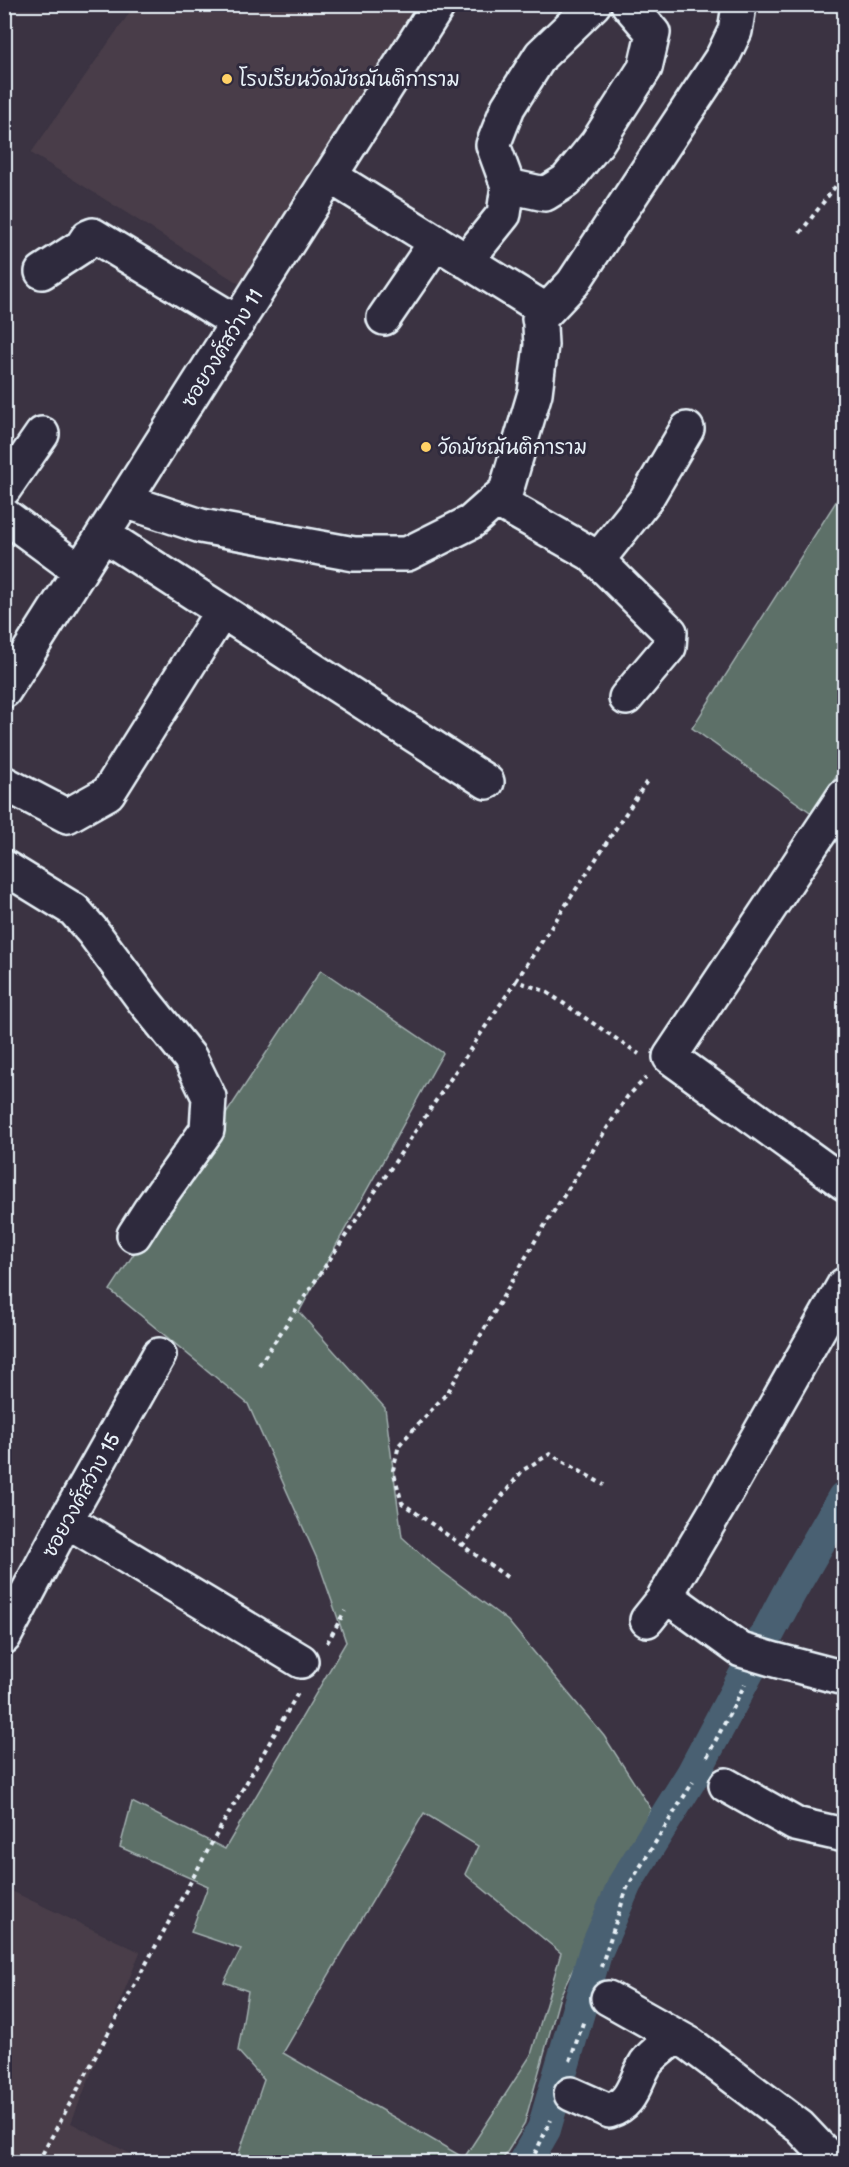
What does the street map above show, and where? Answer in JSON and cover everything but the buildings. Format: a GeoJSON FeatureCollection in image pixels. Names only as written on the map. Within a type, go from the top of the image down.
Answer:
{"type":"FeatureCollection","features":[{"type":"Feature","properties":{"kind":"street","name":"ซอยวงศ์สว่าง 11"},"geometry":{"type":"LineString","coordinates":[[8,678],[104,535],[439,4]]}},
{"type":"Feature","properties":{"kind":"street"},"geometry":{"type":"LineString","coordinates":[[466,261],[504,214],[508,186],[493,145],[508,107],[542,55],[594,4]]}},
{"type":"Feature","properties":{"kind":"street"},"geometry":{"type":"LineString","coordinates":[[508,186],[545,194],[566,180],[597,143],[645,68],[653,33],[628,4]]}},
{"type":"Feature","properties":{"kind":"street"},"geometry":{"type":"LineString","coordinates":[[539,319],[573,283],[723,56],[735,31],[739,6],[736,4]]}},
{"type":"Feature","properties":{"kind":"street"},"geometry":{"type":"LineString","coordinates":[[125,501],[201,526],[354,554],[406,555],[471,522],[506,491],[535,393],[542,345],[538,306],[330,176]]}},
{"type":"Feature","properties":{"kind":"street"},"geometry":{"type":"LineString","coordinates":[[42,272],[82,246],[88,237],[93,235],[238,323]]}},
{"type":"Feature","properties":{"kind":"street"},"geometry":{"type":"LineString","coordinates":[[384,318],[436,242]]}},
{"type":"Feature","properties":{"kind":"street"},"geometry":{"type":"LineString","coordinates":[[591,554],[604,552],[646,499],[687,429]]}},
{"type":"Feature","properties":{"kind":"street"},"geometry":{"type":"LineString","coordinates":[[4,489],[42,434]]}},
{"type":"Feature","properties":{"kind":"street"},"geometry":{"type":"LineString","coordinates":[[496,500],[591,554],[670,632],[669,647],[626,698]]}},
{"type":"Feature","properties":{"kind":"street"},"geometry":{"type":"LineString","coordinates":[[4,515],[80,571]]}},
{"type":"Feature","properties":{"kind":"street"},"geometry":{"type":"LineString","coordinates":[[104,535],[487,782]]}},
{"type":"Feature","properties":{"kind":"street"},"geometry":{"type":"LineString","coordinates":[[4,783],[67,816],[108,793],[222,611]]}},
{"type":"Feature","properties":{"kind":"street"},"geometry":{"type":"LineString","coordinates":[[844,796],[664,1062],[844,1183]]}},
{"type":"Feature","properties":{"kind":"street"},"geometry":{"type":"LineString","coordinates":[[4,867],[74,910],[190,1058],[209,1097],[207,1130],[134,1235]]}},
{"type":"Feature","properties":{"kind":"street"},"geometry":{"type":"LineString","coordinates":[[844,1285],[758,1438],[656,1608],[755,1662],[844,1677]]}},
{"type":"Feature","properties":{"kind":"street","name":"ซอยวงศ์สว่าง 15"},"geometry":{"type":"LineString","coordinates":[[4,1637],[66,1520],[159,1354]]}},
{"type":"Feature","properties":{"kind":"street"},"geometry":{"type":"LineString","coordinates":[[66,1520],[309,1666]]}},
{"type":"Feature","properties":{"kind":"street"},"geometry":{"type":"LineString","coordinates":[[709,1775],[795,1824],[844,1835]]}},
{"type":"Feature","properties":{"kind":"street"},"geometry":{"type":"LineString","coordinates":[[597,1998],[690,2044],[800,2127],[833,2163]]}},
{"type":"Feature","properties":{"kind":"street"},"geometry":{"type":"LineString","coordinates":[[564,2092],[609,2111],[620,2107],[628,2098],[647,2061],[675,2037]]}},
{"type":"Feature","properties":{"kind":"path"},"geometry":{"type":"LineString","coordinates":[[800,233],[844,175]]}},
{"type":"Feature","properties":{"kind":"path"},"geometry":{"type":"LineString","coordinates":[[259,1365],[647,781]]}},
{"type":"Feature","properties":{"kind":"path"},"geometry":{"type":"LineString","coordinates":[[507,1577],[402,1503],[393,1470],[399,1445],[448,1392],[538,1236],[627,1097],[664,1062],[545,991],[516,981]]}},
{"type":"Feature","properties":{"kind":"path"},"geometry":{"type":"LineString","coordinates":[[462,1546],[524,1470],[550,1454],[604,1485]]}},
{"type":"Feature","properties":{"kind":"path"},"geometry":{"type":"LineString","coordinates":[[38,2163],[309,1666],[345,1611]]}},
{"type":"Feature","properties":{"kind":"path"},"geometry":{"type":"LineString","coordinates":[[531,2163],[564,2092],[597,1998],[627,1888],[709,1775],[755,1662]]}},
{"type":"Feature","properties":{"kind":"shaded area","name":"โรงเรียนวัดมัชฌันติการาม"},"geometry":{"type":"Polygon","coordinates":[[[135,5],[416,5],[243,286],[31,153],[135,5]]]}},
{"type":"Feature","properties":{"kind":"shaded area"},"geometry":{"type":"Polygon","coordinates":[[[5,1888],[140,1952],[71,2123],[146,2162],[5,2162],[5,1888]]]}},
{"type":"Feature","properties":{"kind":"green space"},"geometry":{"type":"Polygon","coordinates":[[[844,489],[844,764],[813,814],[692,728],[844,489]]]}},
{"type":"Feature","properties":{"kind":"green space"},"geometry":{"type":"Polygon","coordinates":[[[321,970],[443,1053],[299,1312],[385,1408],[402,1537],[432,1564],[508,1621],[604,1736],[651,1809],[560,1996],[524,2125],[501,2162],[236,2162],[264,2080],[238,2051],[248,1991],[224,1982],[241,1949],[191,1932],[208,1886],[120,1847],[132,1802],[225,1849],[346,1642],[318,1561],[248,1404],[110,1290],[321,970]],[[424,1813],[283,2053],[464,2158],[531,2055],[561,1953],[465,1874],[478,1846],[424,1813]]]}},
{"type":"Feature","properties":{"kind":"waterway"},"geometry":{"type":"LineString","coordinates":[[525,2162],[544,2129],[595,1953],[625,1883],[693,1774],[789,1593],[844,1498]]}},
{"type":"Feature","properties":{"kind":"place","name":"โรงเรียนวัดมัชฌันติการาม"},"geometry":{"type":"Point","coordinates":[227,79]}},
{"type":"Feature","properties":{"kind":"place","name":"วัดมัชฌันติการาม"},"geometry":{"type":"Point","coordinates":[426,447]}}]}
